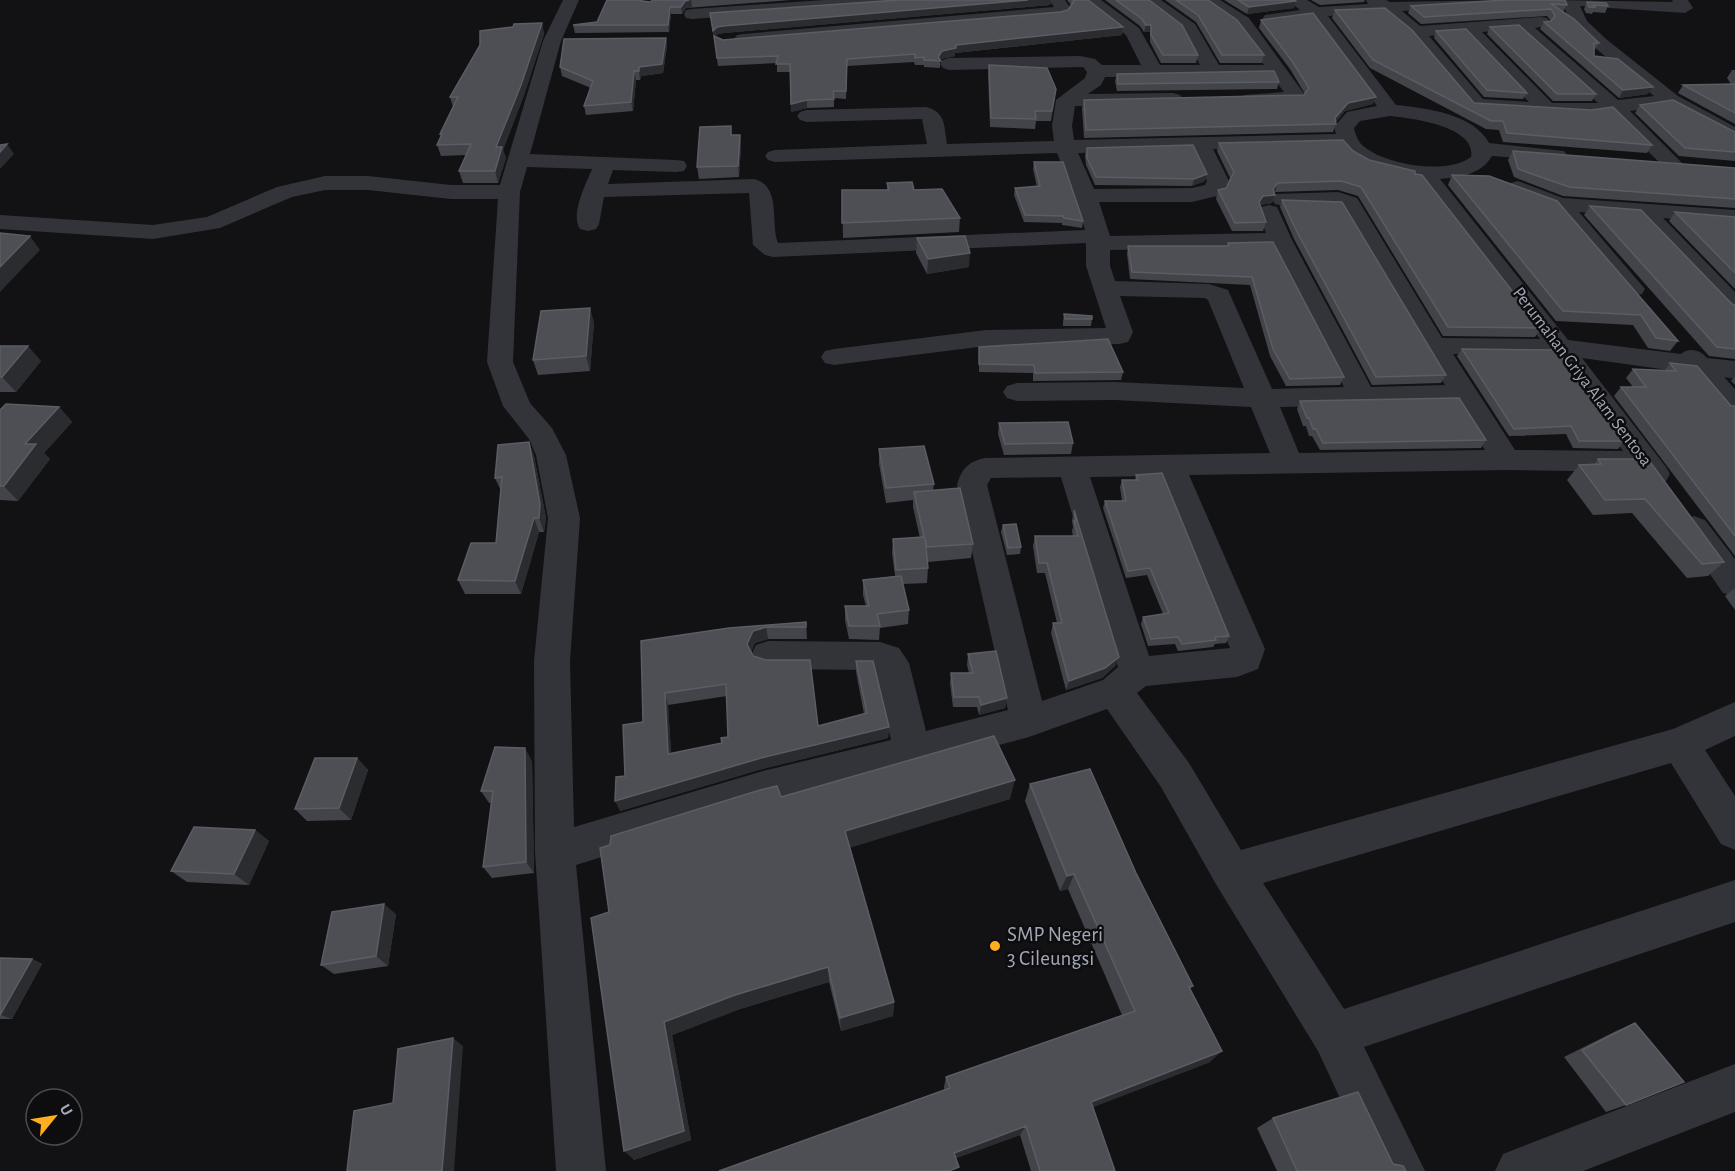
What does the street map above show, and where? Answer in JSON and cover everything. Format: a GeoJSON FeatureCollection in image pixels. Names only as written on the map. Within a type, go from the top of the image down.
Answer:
{"type":"FeatureCollection","features":[{"type":"Feature","properties":{"kind":"street"},"geometry":{"type":"LineString","coordinates":[[571,0],[563,41],[517,160],[509,192],[500,362],[517,406],[542,435],[551,455],[564,518],[552,661],[555,852],[581,1171]]}},
{"type":"Feature","properties":{"kind":"street"},"geometry":{"type":"LineString","coordinates":[[692,14],[790,4],[898,0]]}},
{"type":"Feature","properties":{"kind":"street"},"geometry":{"type":"LineString","coordinates":[[724,40],[1061,12],[1062,7],[1057,0]]}},
{"type":"Feature","properties":{"kind":"street"},"geometry":{"type":"LineString","coordinates":[[1090,0],[1133,32],[1153,70]]}},
{"type":"Feature","properties":{"kind":"street"},"geometry":{"type":"LineString","coordinates":[[1150,0],[1189,28],[1212,69]]}},
{"type":"Feature","properties":{"kind":"street"},"geometry":{"type":"LineString","coordinates":[[1208,0],[1243,22],[1278,70],[1293,97],[1231,99]]}},
{"type":"Feature","properties":{"kind":"street"},"geometry":{"type":"LineString","coordinates":[[1294,0],[1317,13],[1390,110]]}},
{"type":"Feature","properties":{"kind":"street"},"geometry":{"type":"LineString","coordinates":[[1243,22],[1381,4],[1502,0]]}},
{"type":"Feature","properties":{"kind":"street"},"geometry":{"type":"LineString","coordinates":[[1560,0],[1685,8],[1680,0]]}},
{"type":"Feature","properties":{"kind":"street"},"geometry":{"type":"LineString","coordinates":[[1570,0],[1579,23],[1600,44],[1671,100],[1735,135]]}},
{"type":"Feature","properties":{"kind":"street"},"geometry":{"type":"LineString","coordinates":[[790,4],[804,33]]}},
{"type":"Feature","properties":{"kind":"street"},"geometry":{"type":"LineString","coordinates":[[1381,4],[1416,32],[1475,104],[1586,110],[1671,100]]}},
{"type":"Feature","properties":{"kind":"street"},"geometry":{"type":"LineString","coordinates":[[1416,32],[1543,21],[1579,23]]}},
{"type":"Feature","properties":{"kind":"street"},"geometry":{"type":"LineString","coordinates":[[1521,24],[1612,107],[1684,166],[1640,162]]}},
{"type":"Feature","properties":{"kind":"street"},"geometry":{"type":"LineString","coordinates":[[1468,28],[1546,108]]}},
{"type":"Feature","properties":{"kind":"street"},"geometry":{"type":"LineString","coordinates":[[834,357],[986,338],[1116,338],[1120,332],[1098,266],[1098,239],[1086,196],[1065,147],[1062,126],[1066,100],[1094,81],[1087,40]]}},
{"type":"Feature","properties":{"kind":"street"},"geometry":{"type":"LineString","coordinates":[[949,64],[1073,60],[1093,67],[1153,70],[1278,70]]}},
{"type":"Feature","properties":{"kind":"street"},"geometry":{"type":"LineString","coordinates":[[1066,100],[1196,99]]}},
{"type":"Feature","properties":{"kind":"street"},"geometry":{"type":"LineString","coordinates":[[1390,110],[1420,113],[1449,122],[1470,134],[1482,149],[1482,156],[1477,163],[1467,169],[1440,173],[1424,172],[1376,161],[1358,151],[1346,140],[1344,127],[1354,116],[1390,110]]}},
{"type":"Feature","properties":{"kind":"street"},"geometry":{"type":"LineString","coordinates":[[807,116],[926,113],[933,117],[938,150]]}},
{"type":"Feature","properties":{"kind":"street"},"geometry":{"type":"LineString","coordinates":[[775,156],[1346,140]]}},
{"type":"Feature","properties":{"kind":"street"},"geometry":{"type":"LineString","coordinates":[[1086,196],[1192,195],[1214,190],[1218,181],[1200,144]]}},
{"type":"Feature","properties":{"kind":"street"},"geometry":{"type":"LineString","coordinates":[[1482,149],[1572,156]]}},
{"type":"Feature","properties":{"kind":"street"},"geometry":{"type":"LineString","coordinates":[[517,160],[676,166]]}},
{"type":"Feature","properties":{"kind":"street"},"geometry":{"type":"LineString","coordinates":[[588,224],[594,191],[605,163]]}},
{"type":"Feature","properties":{"kind":"street"},"geometry":{"type":"LineString","coordinates":[[1467,169],[1560,204],[1731,221]]}},
{"type":"Feature","properties":{"kind":"street","name":"Perumahan Griya Alam Sentosa"},"geometry":{"type":"LineString","coordinates":[[1424,172],[1560,347],[1735,584]]}},
{"type":"Feature","properties":{"kind":"street"},"geometry":{"type":"LineString","coordinates":[[0,222],[153,232],[174,230],[212,222],[285,192],[325,183],[346,182],[451,192],[509,192]]}},
{"type":"Feature","properties":{"kind":"street"},"geometry":{"type":"LineString","coordinates":[[594,191],[754,186],[760,190],[765,244],[773,249],[1098,239],[1280,240]]}},
{"type":"Feature","properties":{"kind":"street"},"geometry":{"type":"LineString","coordinates":[[1362,394],[1280,240],[1276,205],[1338,199],[1349,203],[1434,346],[1506,460]]}},
{"type":"Feature","properties":{"kind":"street"},"geometry":{"type":"LineString","coordinates":[[1560,204],[1652,311]]}},
{"type":"Feature","properties":{"kind":"street"},"geometry":{"type":"LineString","coordinates":[[1643,211],[1735,306]]}},
{"type":"Feature","properties":{"kind":"street"},"geometry":{"type":"LineString","coordinates":[[1104,288],[1217,293],[1289,463]]}},
{"type":"Feature","properties":{"kind":"street"},"geometry":{"type":"LineString","coordinates":[[1675,338],[1735,406]]}},
{"type":"Feature","properties":{"kind":"street"},"geometry":{"type":"LineString","coordinates":[[1434,346],[1560,347],[1735,370]]}},
{"type":"Feature","properties":{"kind":"street"},"geometry":{"type":"LineString","coordinates":[[1017,392],[1115,391],[1262,398],[1362,394],[1466,394]]}},
{"type":"Feature","properties":{"kind":"street"},"geometry":{"type":"LineString","coordinates":[[1029,721],[972,479],[978,471],[992,467],[1506,460],[1646,462]]}},
{"type":"Feature","properties":{"kind":"street"},"geometry":{"type":"LineString","coordinates":[[555,852],[763,789],[1029,721],[1126,682],[1246,659],[1249,654],[1170,465]]}},
{"type":"Feature","properties":{"kind":"street"},"geometry":{"type":"LineString","coordinates":[[1072,466],[1126,682],[1175,775],[1232,872],[1334,1035],[1400,1171]]}},
{"type":"Feature","properties":{"kind":"street"},"geometry":{"type":"LineString","coordinates":[[768,655],[880,656],[887,658],[891,663],[912,751]]}},
{"type":"Feature","properties":{"kind":"street"},"geometry":{"type":"LineString","coordinates":[[1232,872],[1680,744],[1735,718]]}},
{"type":"Feature","properties":{"kind":"street"},"geometry":{"type":"LineString","coordinates":[[1680,744],[1735,831]]}},
{"type":"Feature","properties":{"kind":"street"},"geometry":{"type":"LineString","coordinates":[[1334,1035],[1735,900]]}},
{"type":"Feature","properties":{"kind":"street"},"geometry":{"type":"LineString","coordinates":[[1520,1171],[1735,1088]]}},
{"type":"Feature","properties":{"kind":"building"},"geometry":{"type":"Polygon","coordinates":[[[607,0],[650,2],[653,0],[689,0],[685,1],[681,7],[670,7],[668,25],[573,25],[597,22],[607,0]]]}},
{"type":"Feature","properties":{"kind":"building"},"geometry":{"type":"Polygon","coordinates":[[[898,0],[1028,0],[723,26],[713,31],[710,13],[898,0]]]}},
{"type":"Feature","properties":{"kind":"building"},"geometry":{"type":"Polygon","coordinates":[[[1073,0],[1088,0],[1123,27],[956,45],[956,48],[942,51],[938,57],[941,61],[924,60],[924,57],[915,58],[915,54],[847,59],[846,91],[833,91],[834,99],[807,100],[791,104],[790,64],[776,64],[778,56],[717,58],[714,36],[723,40],[1060,12],[1068,10],[1073,0]]]}},
{"type":"Feature","properties":{"kind":"building"},"geometry":{"type":"Polygon","coordinates":[[[1116,0],[1149,0],[1182,25],[1198,55],[1163,55],[1151,35],[1151,25],[1146,25],[1142,19],[1116,0]]]}},
{"type":"Feature","properties":{"kind":"building"},"geometry":{"type":"Polygon","coordinates":[[[1176,0],[1208,0],[1237,20],[1264,55],[1222,55],[1198,15],[1176,0]]]}},
{"type":"Feature","properties":{"kind":"building"},"geometry":{"type":"Polygon","coordinates":[[[1238,0],[1295,0],[1296,1],[1249,7],[1238,0]]]}},
{"type":"Feature","properties":{"kind":"building"},"geometry":{"type":"Polygon","coordinates":[[[1505,0],[1565,0],[1567,5],[1551,4],[1574,19],[1599,43],[1594,43],[1594,56],[1618,59],[1653,87],[1623,90],[1544,22],[1551,21],[1555,16],[1551,9],[1424,17],[1411,6],[1505,0]]]}},
{"type":"Feature","properties":{"kind":"building"},"geometry":{"type":"Polygon","coordinates":[[[1587,2],[1606,3],[1608,6],[1589,7],[1587,2]]]}},
{"type":"Feature","properties":{"kind":"building"},"geometry":{"type":"Polygon","coordinates":[[[1385,8],[1412,30],[1474,103],[1591,110],[1613,107],[1652,145],[1507,133],[1503,121],[1491,121],[1373,60],[1335,10],[1385,8]]]}},
{"type":"Feature","properties":{"kind":"building"},"geometry":{"type":"Polygon","coordinates":[[[1313,13],[1376,97],[1348,103],[1335,118],[1336,124],[1086,130],[1084,100],[1304,95],[1309,88],[1261,20],[1313,13]]]}},
{"type":"Feature","properties":{"kind":"building"},"geometry":{"type":"Polygon","coordinates":[[[542,23],[521,85],[496,147],[502,147],[495,171],[459,171],[471,144],[437,145],[458,97],[450,97],[480,45],[480,31],[513,27],[514,24],[542,23]]]}},
{"type":"Feature","properties":{"kind":"building"},"geometry":{"type":"Polygon","coordinates":[[[1519,25],[1596,94],[1557,94],[1490,27],[1519,25]]]}},
{"type":"Feature","properties":{"kind":"building"},"geometry":{"type":"Polygon","coordinates":[[[1466,29],[1527,93],[1487,90],[1436,31],[1466,29]]]}},
{"type":"Feature","properties":{"kind":"building"},"geometry":{"type":"Polygon","coordinates":[[[666,38],[662,64],[639,67],[639,71],[634,71],[631,102],[584,106],[593,81],[560,67],[564,39],[666,38]]]}},
{"type":"Feature","properties":{"kind":"building"},"geometry":{"type":"Polygon","coordinates":[[[989,65],[1047,68],[1056,89],[1052,111],[1035,111],[1036,119],[991,118],[989,65]]]}},
{"type":"Feature","properties":{"kind":"building"},"geometry":{"type":"Polygon","coordinates":[[[1274,71],[1279,82],[1118,84],[1117,74],[1274,71]]]}},
{"type":"Feature","properties":{"kind":"building"},"geometry":{"type":"Polygon","coordinates":[[[1735,84],[1735,113],[1683,85],[1735,84]]]}},
{"type":"Feature","properties":{"kind":"building"},"geometry":{"type":"Polygon","coordinates":[[[1673,100],[1735,132],[1735,152],[1685,148],[1640,105],[1673,100]]]}},
{"type":"Feature","properties":{"kind":"building"},"geometry":{"type":"Polygon","coordinates":[[[731,126],[731,135],[740,135],[738,166],[697,167],[700,127],[731,126]]]}},
{"type":"Feature","properties":{"kind":"building"},"geometry":{"type":"Polygon","coordinates":[[[1343,140],[1353,151],[1369,160],[1415,171],[1415,174],[1422,175],[1541,328],[1448,327],[1361,187],[1341,181],[1278,183],[1273,189],[1275,195],[1263,196],[1259,202],[1266,222],[1235,223],[1218,190],[1226,188],[1234,172],[1219,143],[1343,140]]]}},
{"type":"Feature","properties":{"kind":"building"},"geometry":{"type":"Polygon","coordinates":[[[7,144],[0,152],[0,145],[7,144]]]}},
{"type":"Feature","properties":{"kind":"building"},"geometry":{"type":"Polygon","coordinates":[[[1193,145],[1207,174],[1194,179],[1096,177],[1087,158],[1087,148],[1193,145]]]}},
{"type":"Feature","properties":{"kind":"building"},"geometry":{"type":"Polygon","coordinates":[[[1513,151],[1735,168],[1735,199],[1569,187],[1518,169],[1513,151]]]}},
{"type":"Feature","properties":{"kind":"building"},"geometry":{"type":"Polygon","coordinates":[[[1034,162],[1063,162],[1083,221],[1063,216],[1025,215],[1015,188],[1040,186],[1034,162]]]}},
{"type":"Feature","properties":{"kind":"building"},"geometry":{"type":"Polygon","coordinates":[[[1452,175],[1489,176],[1557,201],[1678,341],[1656,338],[1641,315],[1563,311],[1452,175]]]}},
{"type":"Feature","properties":{"kind":"building"},"geometry":{"type":"Polygon","coordinates":[[[912,182],[914,190],[942,189],[960,218],[842,223],[842,190],[889,190],[887,183],[912,182]]]}},
{"type":"Feature","properties":{"kind":"building"},"geometry":{"type":"Polygon","coordinates":[[[1282,200],[1342,202],[1446,375],[1376,377],[1282,200]]]}},
{"type":"Feature","properties":{"kind":"building"},"geometry":{"type":"Polygon","coordinates":[[[1590,206],[1641,210],[1735,305],[1735,349],[1717,347],[1590,206]]]}},
{"type":"Feature","properties":{"kind":"building"},"geometry":{"type":"Polygon","coordinates":[[[1675,212],[1735,217],[1735,273],[1675,212]]]}},
{"type":"Feature","properties":{"kind":"building"},"geometry":{"type":"Polygon","coordinates":[[[0,233],[30,236],[0,267],[0,233]]]}},
{"type":"Feature","properties":{"kind":"building"},"geometry":{"type":"Polygon","coordinates":[[[965,236],[970,253],[928,259],[917,238],[965,236]]]}},
{"type":"Feature","properties":{"kind":"building"},"geometry":{"type":"Polygon","coordinates":[[[1273,242],[1344,377],[1290,379],[1273,349],[1252,277],[1132,272],[1128,246],[1229,246],[1228,243],[1273,242]]]}},
{"type":"Feature","properties":{"kind":"building"},"geometry":{"type":"Polygon","coordinates":[[[590,308],[586,356],[533,360],[541,311],[590,308]]]}},
{"type":"Feature","properties":{"kind":"building"},"geometry":{"type":"Polygon","coordinates":[[[1064,314],[1092,316],[1092,319],[1065,319],[1064,314]]]}},
{"type":"Feature","properties":{"kind":"building"},"geometry":{"type":"Polygon","coordinates":[[[1108,339],[1123,372],[1035,373],[1034,365],[979,364],[979,347],[1108,339]]]}},
{"type":"Feature","properties":{"kind":"building"},"geometry":{"type":"Polygon","coordinates":[[[0,346],[28,346],[2,377],[0,377],[0,346]]]}},
{"type":"Feature","properties":{"kind":"building"},"geometry":{"type":"Polygon","coordinates":[[[1462,349],[1556,350],[1624,441],[1579,441],[1571,426],[1514,429],[1462,349]]]}},
{"type":"Feature","properties":{"kind":"building"},"geometry":{"type":"Polygon","coordinates":[[[1670,363],[1697,366],[1731,406],[1735,406],[1735,536],[1621,387],[1646,387],[1633,369],[1676,371],[1670,363]]]}},
{"type":"Feature","properties":{"kind":"building"},"geometry":{"type":"Polygon","coordinates":[[[1459,398],[1486,440],[1323,443],[1316,429],[1313,429],[1300,401],[1459,398]]]}},
{"type":"Feature","properties":{"kind":"building"},"geometry":{"type":"Polygon","coordinates":[[[6,404],[59,407],[25,444],[36,444],[4,486],[0,486],[0,410],[6,404]]]}},
{"type":"Feature","properties":{"kind":"building"},"geometry":{"type":"Polygon","coordinates":[[[1068,422],[1073,443],[1005,444],[999,423],[1068,422]]]}},
{"type":"Feature","properties":{"kind":"building"},"geometry":{"type":"Polygon","coordinates":[[[529,442],[540,504],[539,518],[534,518],[515,581],[458,580],[471,543],[496,543],[502,477],[495,478],[498,445],[529,442]]]}},
{"type":"Feature","properties":{"kind":"building"},"geometry":{"type":"Polygon","coordinates":[[[924,446],[934,484],[886,488],[879,449],[924,446]]]}},
{"type":"Feature","properties":{"kind":"building"},"geometry":{"type":"Polygon","coordinates":[[[1598,459],[1648,459],[1724,562],[1702,564],[1645,499],[1605,500],[1579,465],[1601,464],[1598,459]]]}},
{"type":"Feature","properties":{"kind":"building"},"geometry":{"type":"Polygon","coordinates":[[[1162,473],[1229,636],[1182,644],[1178,637],[1151,639],[1143,617],[1169,613],[1150,568],[1128,571],[1105,501],[1126,501],[1122,480],[1138,480],[1136,475],[1162,473]]]}},
{"type":"Feature","properties":{"kind":"building"},"geometry":{"type":"Polygon","coordinates":[[[960,488],[973,544],[927,547],[925,538],[928,568],[896,570],[893,539],[924,537],[914,492],[960,488]]]}},
{"type":"Feature","properties":{"kind":"building"},"geometry":{"type":"Polygon","coordinates":[[[1074,510],[1119,657],[1105,668],[1069,681],[1053,623],[1062,623],[1047,563],[1039,563],[1035,536],[1078,536],[1074,510]]]}},
{"type":"Feature","properties":{"kind":"building"},"geometry":{"type":"Polygon","coordinates":[[[1016,524],[1021,547],[1008,548],[1003,525],[1016,524]]]}},
{"type":"Feature","properties":{"kind":"building"},"geometry":{"type":"Polygon","coordinates":[[[901,576],[909,610],[877,614],[880,626],[849,626],[845,606],[869,606],[863,580],[901,576]]]}},
{"type":"Feature","properties":{"kind":"building"},"geometry":{"type":"Polygon","coordinates":[[[806,622],[806,627],[766,627],[753,631],[747,644],[753,656],[766,660],[810,660],[818,726],[867,713],[856,661],[873,661],[889,727],[761,758],[615,801],[616,777],[625,776],[623,725],[643,722],[641,641],[729,628],[806,622]],[[726,684],[665,693],[668,754],[722,743],[721,738],[728,737],[726,684]]]}},
{"type":"Feature","properties":{"kind":"building"},"geometry":{"type":"Polygon","coordinates":[[[996,651],[1007,698],[981,705],[979,697],[954,697],[951,673],[973,673],[968,654],[996,651]]]}},
{"type":"Feature","properties":{"kind":"building"},"geometry":{"type":"Polygon","coordinates":[[[994,736],[1015,780],[845,831],[894,1002],[840,1018],[828,967],[735,995],[664,1022],[684,1131],[624,1151],[591,918],[609,912],[600,848],[610,845],[611,836],[760,790],[777,786],[781,797],[994,736]]]}},
{"type":"Feature","properties":{"kind":"building"},"geometry":{"type":"Polygon","coordinates":[[[495,747],[525,748],[526,862],[483,867],[493,791],[481,791],[495,747]]]}},
{"type":"Feature","properties":{"kind":"building"},"geometry":{"type":"Polygon","coordinates":[[[315,758],[357,758],[339,808],[295,809],[315,758]]]}},
{"type":"Feature","properties":{"kind":"building"},"geometry":{"type":"Polygon","coordinates":[[[1090,769],[1136,873],[1193,986],[1189,987],[1222,1051],[1091,1102],[1115,1171],[1040,1171],[1026,1126],[954,1153],[959,1167],[949,1171],[719,1171],[950,1088],[946,1077],[1135,1011],[1074,874],[1067,876],[1030,784],[1090,769]]]}},
{"type":"Feature","properties":{"kind":"building"},"geometry":{"type":"Polygon","coordinates":[[[194,827],[255,830],[234,874],[171,871],[194,827]]]}},
{"type":"Feature","properties":{"kind":"building"},"geometry":{"type":"Polygon","coordinates":[[[384,904],[376,956],[321,965],[332,912],[384,904]]]}},
{"type":"Feature","properties":{"kind":"building"},"geometry":{"type":"Polygon","coordinates":[[[0,958],[32,959],[0,1015],[0,958]]]}},
{"type":"Feature","properties":{"kind":"building"},"geometry":{"type":"Polygon","coordinates":[[[1635,1023],[1684,1082],[1626,1105],[1582,1050],[1635,1023]]]}},
{"type":"Feature","properties":{"kind":"building"},"geometry":{"type":"Polygon","coordinates":[[[453,1038],[442,1171],[347,1171],[354,1111],[393,1103],[398,1049],[453,1038]]]}},
{"type":"Feature","properties":{"kind":"building"},"geometry":{"type":"Polygon","coordinates":[[[1358,1092],[1393,1164],[1403,1166],[1406,1171],[1297,1171],[1273,1118],[1358,1092]]]}},
{"type":"Feature","properties":{"kind":"place","name":"SMP Negeri 3 Cileungsi"},"geometry":{"type":"Point","coordinates":[995,946]}}]}
